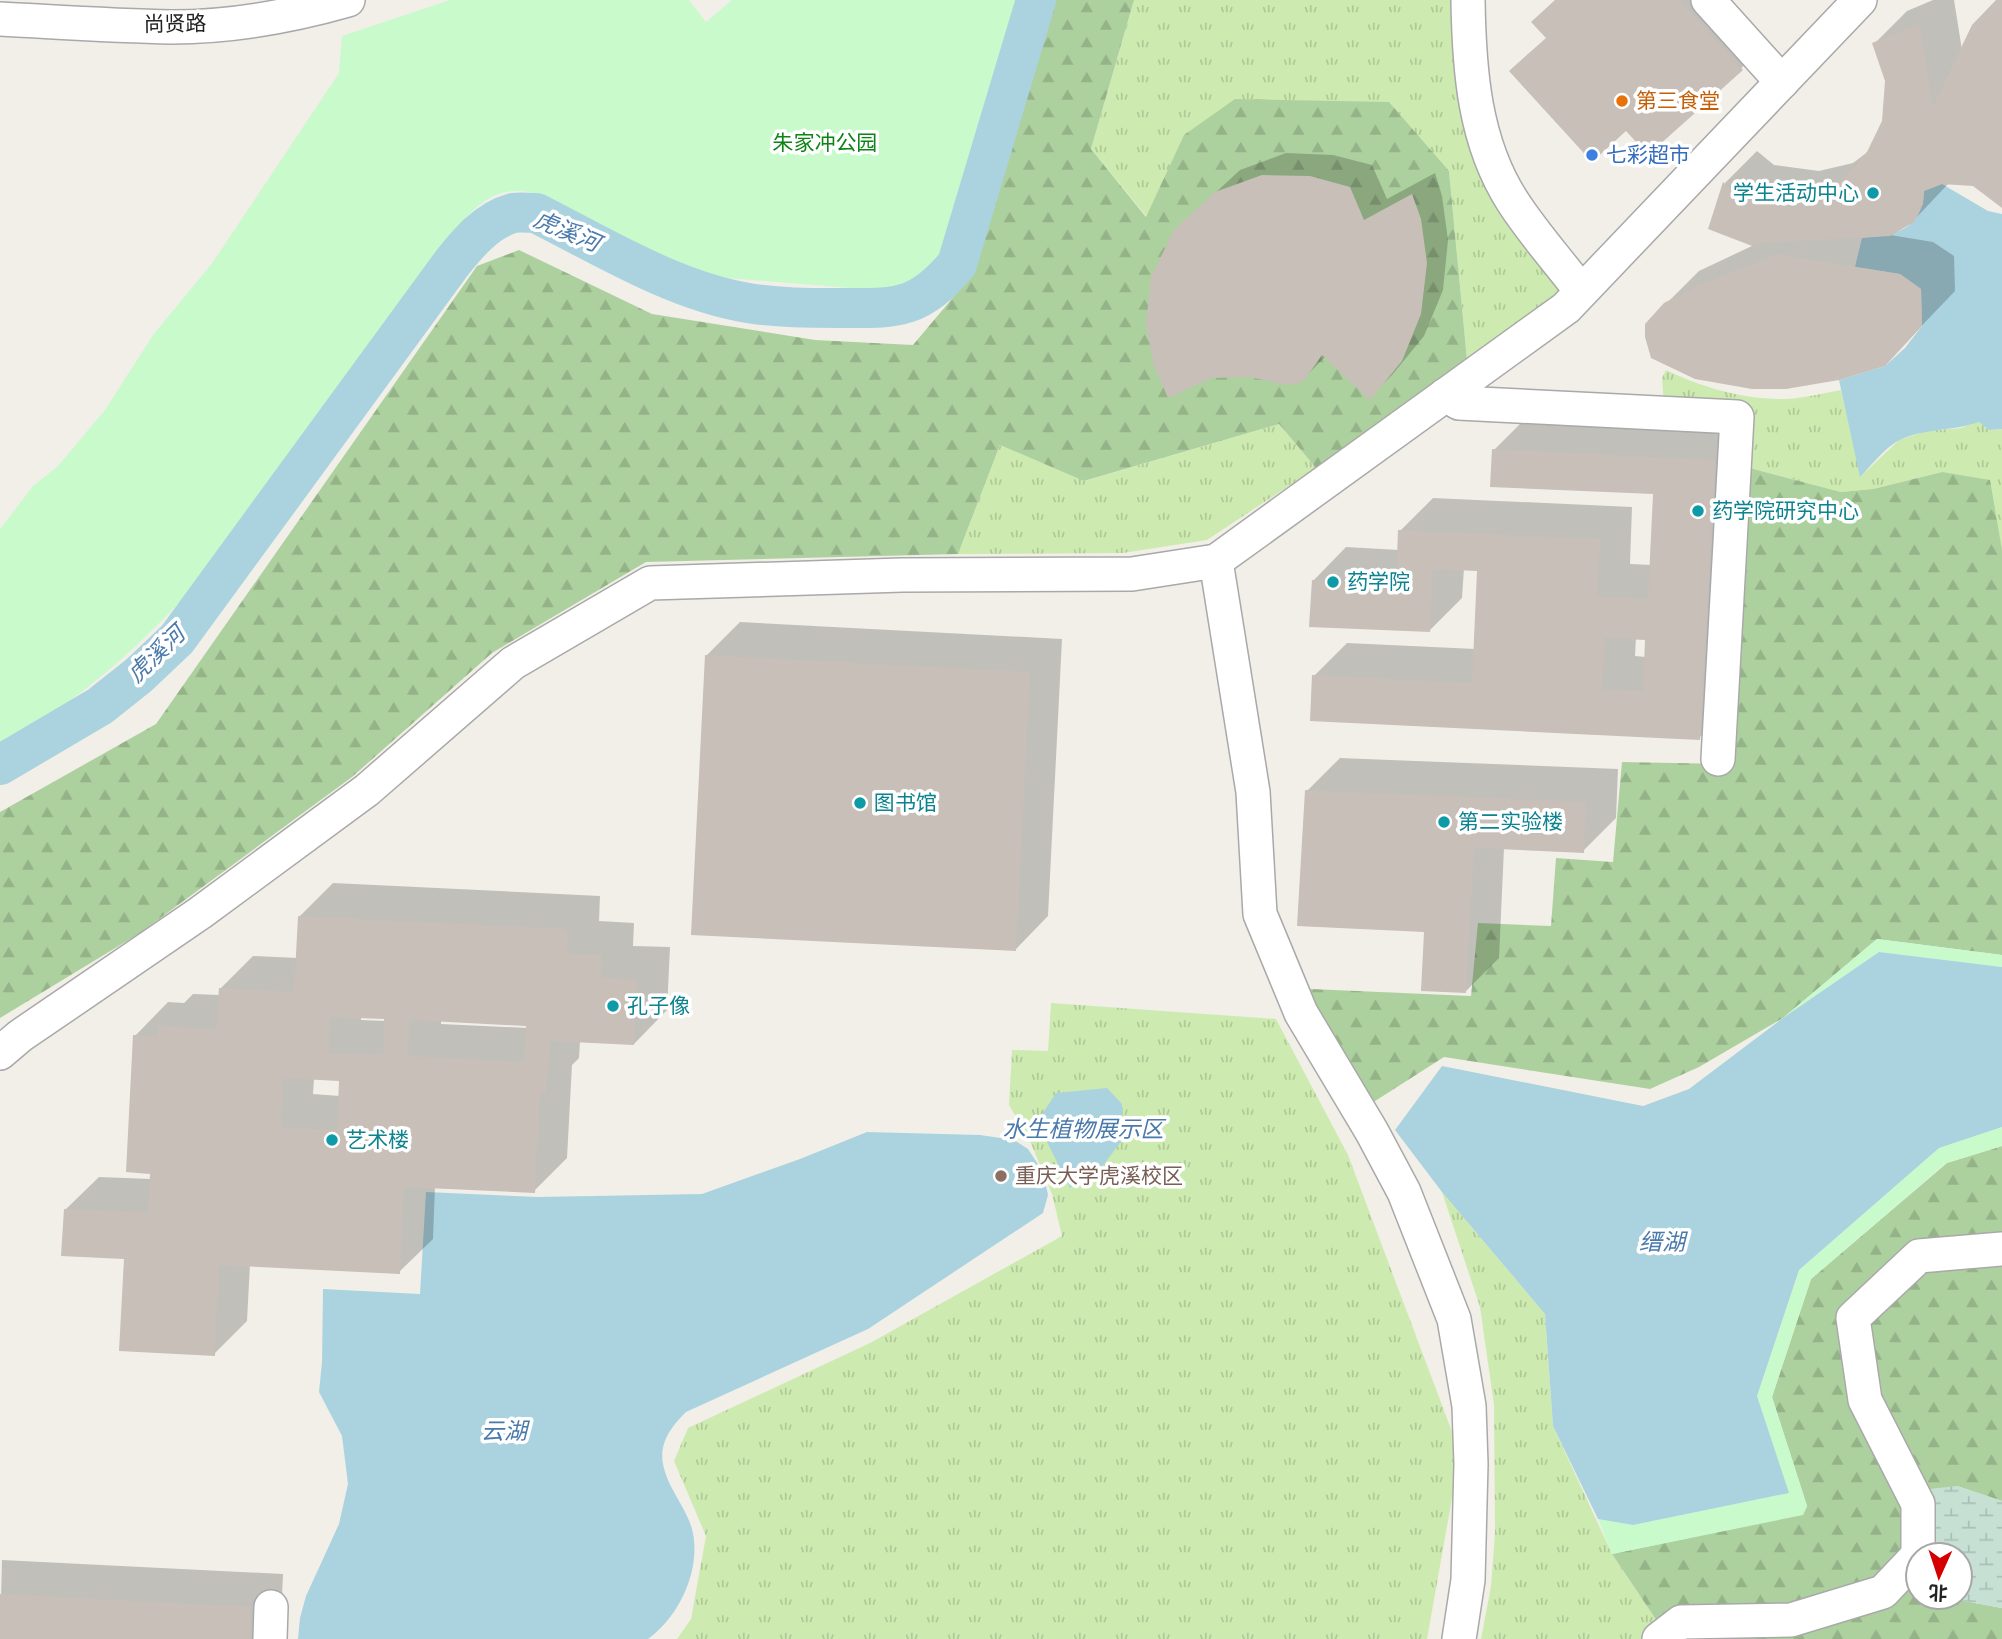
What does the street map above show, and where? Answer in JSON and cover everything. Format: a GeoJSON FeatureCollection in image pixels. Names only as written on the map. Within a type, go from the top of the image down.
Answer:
{"type":"FeatureCollection","features":[{"type":"Feature","properties":{"kind":"street","name":"尚贤路"},"geometry":{"type":"LineString","coordinates":[[0,19],[174,27],[244,22],[316,9],[348,0]]}},
{"type":"Feature","properties":{"kind":"street"},"geometry":{"type":"LineString","coordinates":[[1468,0],[1469,61],[1483,140],[1512,201],[1581,291]]}},
{"type":"Feature","properties":{"kind":"street"},"geometry":{"type":"LineString","coordinates":[[1708,0],[1782,82]]}},
{"type":"Feature","properties":{"kind":"street"},"geometry":{"type":"LineString","coordinates":[[0,1053],[20,1036],[200,914],[367,790],[513,663],[650,583],[902,575],[1132,574],[1216,561],[1566,308],[1860,0]]}},
{"type":"Feature","properties":{"kind":"street"},"geometry":{"type":"LineString","coordinates":[[1445,395],[1459,403],[1737,416],[1718,759]]}},
{"type":"Feature","properties":{"kind":"street"},"geometry":{"type":"LineString","coordinates":[[1216,561],[1253,792],[1260,914],[1301,1013],[1372,1132],[1404,1192],[1454,1319],[1469,1406],[1471,1464],[1468,1580],[1459,1639]]}},
{"type":"Feature","properties":{"kind":"street"},"geometry":{"type":"LineString","coordinates":[[1918,1541],[1918,1504],[1865,1400],[1853,1318],[1919,1256],[2002,1249]]}},
{"type":"Feature","properties":{"kind":"street"},"geometry":{"type":"LineString","coordinates":[[1660,1639],[1681,1622],[1791,1620],[1883,1592],[1904,1570]]}},
{"type":"Feature","properties":{"kind":"green space","name":"朱家冲公园"},"geometry":{"type":"Polygon","coordinates":[[[450,0],[689,0],[706,22],[732,0],[1026,0],[958,220],[942,251],[929,268],[909,281],[892,287],[863,289],[714,277],[675,266],[545,196],[511,191],[492,197],[466,218],[199,582],[104,674],[0,749],[0,529],[33,486],[58,466],[105,410],[153,335],[213,262],[339,73],[342,36],[450,0]]]}},
{"type":"Feature","properties":{"kind":"green space"},"geometry":{"type":"Polygon","coordinates":[[[1055,0],[1134,0],[1091,149],[1146,217],[1184,135],[1235,99],[1389,102],[1449,171],[1467,360],[1316,468],[1279,424],[1084,481],[1000,445],[958,554],[646,562],[492,653],[352,777],[140,933],[0,1018],[0,812],[156,724],[477,266],[519,250],[652,314],[815,340],[913,345],[961,288],[1055,0]]]}},
{"type":"Feature","properties":{"kind":"green space"},"geometry":{"type":"Polygon","coordinates":[[[1134,0],[1453,0],[1459,58],[1568,286],[1467,360],[1449,171],[1184,136],[1147,217],[1091,149],[1134,0]]]}},
{"type":"Feature","properties":{"kind":"green space"},"geometry":{"type":"Polygon","coordinates":[[[1666,370],[1710,387],[1740,395],[1772,399],[1841,390],[1861,476],[1899,440],[1926,431],[1961,428],[1979,421],[1989,430],[2002,429],[2002,550],[1942,472],[1873,489],[1841,492],[1742,466],[1744,411],[1664,406],[1662,378],[1666,370]]]}},
{"type":"Feature","properties":{"kind":"green space"},"geometry":{"type":"Polygon","coordinates":[[[1279,424],[1316,468],[1207,540],[1123,553],[958,554],[1000,445],[1085,481],[1279,424]]]}},
{"type":"Feature","properties":{"kind":"green space"},"geometry":{"type":"Polygon","coordinates":[[[1742,466],[1841,492],[1873,489],[1942,472],[1990,480],[2002,550],[2002,955],[1877,939],[1783,1018],[1699,1067],[1650,1089],[1444,1057],[1372,1103],[1310,1011],[1311,989],[1471,996],[1478,923],[1551,926],[1556,858],[1613,862],[1622,762],[1727,764],[1742,466]]]}},
{"type":"Feature","properties":{"kind":"green space"},"geometry":{"type":"Polygon","coordinates":[[[1877,939],[2002,955],[2002,967],[1879,952],[1783,1018],[1877,939]]]}},
{"type":"Feature","properties":{"kind":"green space"},"geometry":{"type":"Polygon","coordinates":[[[1051,1003],[1276,1019],[1348,1155],[1460,1453],[1427,1639],[677,1639],[691,1619],[706,1536],[674,1461],[688,1428],[870,1343],[1062,1236],[1052,1194],[1030,1141],[1009,1105],[1012,1050],[1048,1051],[1051,1003]]]}},
{"type":"Feature","properties":{"kind":"green space"},"geometry":{"type":"Polygon","coordinates":[[[2002,1127],[2002,1146],[1946,1163],[1811,1279],[1772,1397],[1807,1506],[1803,1515],[1612,1554],[1598,1519],[1633,1525],[1788,1493],[1757,1396],[1799,1270],[1939,1148],[2002,1127]]]}},
{"type":"Feature","properties":{"kind":"green space"},"geometry":{"type":"Polygon","coordinates":[[[2002,1146],[2002,1501],[1957,1486],[1924,1541],[1904,1541],[1904,1575],[1896,1588],[1904,1589],[1904,1611],[1974,1611],[1974,1603],[2002,1608],[2002,1639],[1669,1639],[1612,1554],[1803,1514],[1807,1506],[1772,1397],[1811,1279],[1947,1163],[2002,1146]]]}},
{"type":"Feature","properties":{"kind":"green space"},"geometry":{"type":"Polygon","coordinates":[[[1442,1192],[1545,1314],[1553,1426],[1612,1554],[1669,1639],[1481,1639],[1491,1586],[1495,1533],[1494,1405],[1480,1307],[1442,1192]]]}},
{"type":"Feature","properties":{"kind":"green space"},"geometry":{"type":"Polygon","coordinates":[[[1957,1486],[2002,1501],[2002,1608],[1974,1603],[1974,1541],[1922,1541],[1920,1490],[1957,1486]]]}},
{"type":"Feature","properties":{"kind":"water"},"geometry":{"type":"Polygon","coordinates":[[[1942,184],[1988,211],[2002,214],[2002,429],[1989,430],[1979,422],[1911,435],[1891,446],[1860,477],[1839,380],[1885,366],[1905,348],[1922,326],[1921,289],[1900,274],[1855,267],[1862,238],[1885,235],[1905,228],[1919,214],[1924,191],[1942,184]]]}},
{"type":"Feature","properties":{"kind":"water","name":"缙湖"},"geometry":{"type":"Polygon","coordinates":[[[1879,952],[2002,967],[2002,1127],[1939,1148],[1799,1270],[1757,1396],[1789,1493],[1633,1525],[1598,1519],[1553,1426],[1545,1314],[1442,1192],[1395,1130],[1442,1066],[1643,1106],[1689,1089],[1783,1018],[1879,952]]]}},
{"type":"Feature","properties":{"kind":"water","name":"水生植物展示区"},"geometry":{"type":"Polygon","coordinates":[[[1107,1088],[1122,1104],[1123,1139],[1101,1168],[1070,1188],[1037,1122],[1056,1093],[1107,1088]]]}},
{"type":"Feature","properties":{"kind":"water","name":"云湖"},"geometry":{"type":"Polygon","coordinates":[[[867,1132],[980,1135],[1014,1140],[1028,1149],[1043,1172],[1048,1195],[1043,1213],[868,1329],[686,1412],[681,1417],[668,1435],[662,1456],[668,1481],[692,1529],[694,1559],[686,1590],[679,1604],[670,1618],[648,1639],[298,1639],[306,1596],[339,1524],[348,1484],[342,1436],[319,1392],[323,1289],[420,1294],[426,1192],[538,1197],[702,1194],[867,1132]]]}},
{"type":"Feature","properties":{"kind":"building","name":"第三食堂"},"geometry":{"type":"Polygon","coordinates":[[[1555,0],[1680,0],[1743,70],[1648,155],[1626,131],[1592,162],[1509,71],[1546,38],[1531,22],[1555,0]]]}},
{"type":"Feature","properties":{"kind":"building"},"geometry":{"type":"Polygon","coordinates":[[[1996,0],[2002,0],[2002,208],[1973,186],[1942,184],[1924,191],[1923,204],[1914,222],[1890,236],[1761,243],[1760,249],[1708,229],[1723,182],[1740,197],[1785,203],[1818,195],[1847,175],[1867,152],[1882,121],[1885,81],[1872,43],[1919,24],[1933,106],[1972,25],[1996,0]]]}},
{"type":"Feature","properties":{"kind":"building"},"geometry":{"type":"Polygon","coordinates":[[[1262,175],[1310,176],[1350,187],[1364,220],[1412,194],[1421,219],[1427,263],[1421,314],[1402,361],[1370,400],[1322,355],[1303,382],[1287,385],[1249,377],[1212,378],[1168,398],[1153,363],[1146,324],[1151,277],[1174,230],[1215,192],[1262,175]]]}},
{"type":"Feature","properties":{"kind":"building"},"geometry":{"type":"Polygon","coordinates":[[[1777,254],[1900,274],[1921,289],[1922,326],[1885,366],[1839,380],[1786,389],[1752,389],[1695,379],[1651,358],[1645,337],[1645,324],[1664,303],[1697,286],[1777,254]]]}},
{"type":"Feature","properties":{"kind":"building"},"geometry":{"type":"Polygon","coordinates":[[[1492,449],[1715,460],[1700,740],[1310,721],[1312,675],[1472,683],[1477,571],[1433,569],[1430,632],[1309,627],[1312,580],[1396,583],[1398,530],[1600,539],[1597,597],[1648,599],[1653,494],[1490,487],[1492,449]],[[1605,638],[1602,689],[1643,691],[1645,640],[1605,638]]]}},
{"type":"Feature","properties":{"kind":"building","name":"图书馆"},"geometry":{"type":"Polygon","coordinates":[[[705,655],[1030,672],[1016,951],[691,935],[705,655]]]}},
{"type":"Feature","properties":{"kind":"building"},"geometry":{"type":"Polygon","coordinates":[[[1305,790],[1586,802],[1584,853],[1474,848],[1466,993],[1421,991],[1424,932],[1297,926],[1305,790]]]}},
{"type":"Feature","properties":{"kind":"building","name":"艺术楼"},"geometry":{"type":"Polygon","coordinates":[[[298,916],[568,929],[567,954],[602,955],[601,978],[637,980],[634,1045],[550,1041],[546,1093],[540,1093],[535,1193],[404,1187],[400,1274],[219,1265],[215,1356],[119,1351],[124,1259],[61,1256],[64,1209],[148,1213],[150,1174],[126,1172],[133,1035],[158,1036],[158,1026],[216,1029],[219,988],[294,992],[298,916]],[[330,1017],[329,1053],[383,1055],[384,1019],[330,1017]],[[410,1020],[408,1056],[524,1062],[526,1026],[410,1020]],[[283,1078],[281,1127],[337,1130],[339,1081],[283,1078]]]}},
{"type":"Feature","properties":{"kind":"building"},"geometry":{"type":"Polygon","coordinates":[[[0,1594],[251,1607],[249,1639],[0,1639],[0,1594]]]}},
{"type":"Feature","properties":{"kind":"waterway","name":"虎溪河"},"geometry":{"type":"LineString","coordinates":[[0,765],[100,706],[139,675],[177,639],[452,263],[479,233],[504,216],[536,213],[666,278],[693,289],[748,303],[794,307],[876,308],[905,304],[930,291],[957,264],[1036,0]]}},
{"type":"Feature","properties":{"kind":"place","name":"第三食堂"},"geometry":{"type":"Point","coordinates":[1622,101]}},
{"type":"Feature","properties":{"kind":"place","name":"七彩超市"},"geometry":{"type":"Point","coordinates":[1592,155]}},
{"type":"Feature","properties":{"kind":"place","name":"学生活动中心"},"geometry":{"type":"Point","coordinates":[1873,193]}},
{"type":"Feature","properties":{"kind":"place","name":"药学院研究中心"},"geometry":{"type":"Point","coordinates":[1698,511]}},
{"type":"Feature","properties":{"kind":"place","name":"药学院"},"geometry":{"type":"Point","coordinates":[1333,582]}},
{"type":"Feature","properties":{"kind":"place","name":"图书馆"},"geometry":{"type":"Point","coordinates":[860,803]}},
{"type":"Feature","properties":{"kind":"place","name":"第二实验楼"},"geometry":{"type":"Point","coordinates":[1444,822]}},
{"type":"Feature","properties":{"kind":"place","name":"孔子像"},"geometry":{"type":"Point","coordinates":[613,1006]}},
{"type":"Feature","properties":{"kind":"place","name":"艺术楼"},"geometry":{"type":"Point","coordinates":[332,1140]}},
{"type":"Feature","properties":{"kind":"place","name":"重庆大学虎溪校区"},"geometry":{"type":"Point","coordinates":[1001,1176]}}]}
